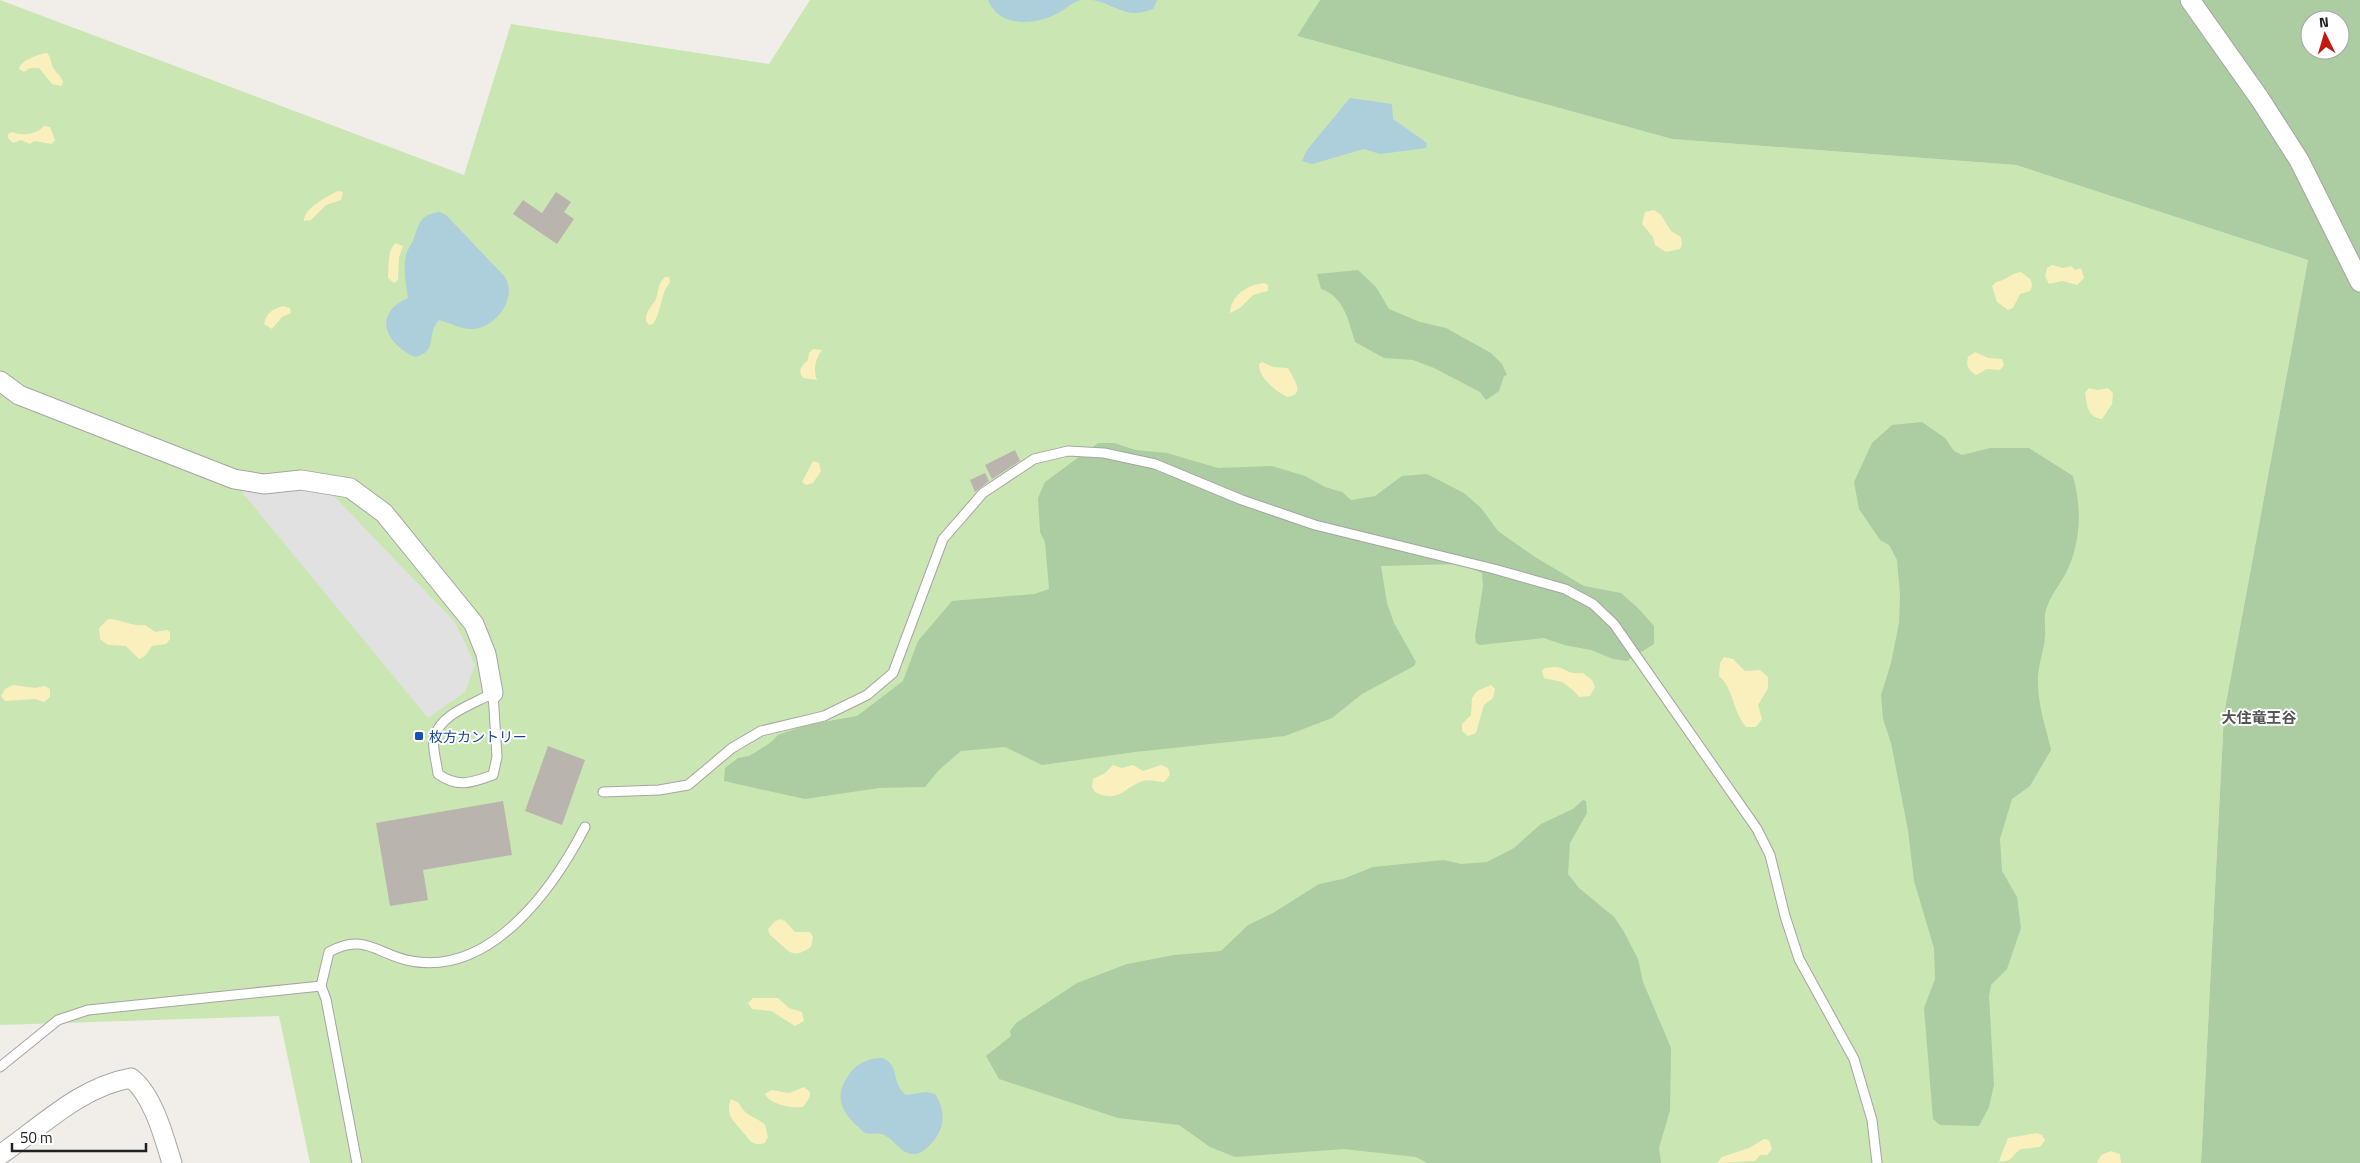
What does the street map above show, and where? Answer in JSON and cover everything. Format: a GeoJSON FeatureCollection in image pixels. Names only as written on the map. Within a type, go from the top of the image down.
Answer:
{"type":"FeatureCollection","features":[{"type":"Feature","properties":{"kind":"street"},"geometry":{"type":"LineString","coordinates":[[2190,0],[2260,100],[2299,160],[2360,282]]}},
{"type":"Feature","properties":{"kind":"street"},"geometry":{"type":"LineString","coordinates":[[0,382],[19,394],[234,479],[264,484],[300,480],[350,488],[384,513],[474,624],[486,654],[493,693]]}},
{"type":"Feature","properties":{"kind":"street"},"geometry":{"type":"LineString","coordinates":[[0,1155],[71,1102],[113,1081],[131,1078],[139,1084],[161,1126],[172,1163]]}},
{"type":"Feature","properties":{"kind":"lane"},"geometry":{"type":"LineString","coordinates":[[602,792],[658,790],[688,785],[732,748],[761,731],[824,716],[867,695],[893,673],[943,539],[983,493],[1034,459],[1068,451],[1104,453],[1155,464],[1242,500],[1315,525],[1494,569],[1565,589],[1593,604],[1614,624],[1757,829],[1770,855],[1785,916],[1799,959],[1854,1059],[1872,1120],[1877,1163]]}},
{"type":"Feature","properties":{"kind":"lane"},"geometry":{"type":"LineString","coordinates":[[493,693],[497,757],[492,775],[466,782],[456,783],[448,781],[438,774],[433,741],[437,729],[446,717],[493,693]]}},
{"type":"Feature","properties":{"kind":"lane"},"geometry":{"type":"LineString","coordinates":[[357,1163],[326,999],[321,986],[329,952],[344,944],[367,945],[410,961],[439,964],[465,958],[500,937],[546,890],[585,827]]}},
{"type":"Feature","properties":{"kind":"lane"},"geometry":{"type":"LineString","coordinates":[[0,1067],[58,1020],[88,1010],[321,986]]}},
{"type":"Feature","properties":{"kind":"green space"},"geometry":{"type":"Polygon","coordinates":[[[0,0],[464,175],[511,24],[769,64],[810,0],[1320,0],[1297,36],[1672,139],[2016,165],[2308,260],[2224,714],[2201,1163],[310,1163],[279,1016],[0,1025],[0,0]]]}},
{"type":"Feature","properties":{"kind":"green space"},"geometry":{"type":"Polygon","coordinates":[[[1320,0],[2360,0],[2360,1163],[2201,1163],[2224,714],[2308,260],[2016,165],[1672,139],[1297,36],[1320,0]]]}},
{"type":"Feature","properties":{"kind":"green space"},"geometry":{"type":"Polygon","coordinates":[[[1358,270],[1376,287],[1389,309],[1420,322],[1446,328],[1491,353],[1502,364],[1507,375],[1504,376],[1499,391],[1486,400],[1480,392],[1434,368],[1413,360],[1384,358],[1355,342],[1344,311],[1335,297],[1321,289],[1317,274],[1358,270]]]}},
{"type":"Feature","properties":{"kind":"green space"},"geometry":{"type":"Polygon","coordinates":[[[1922,422],[1945,438],[1954,451],[1962,455],[1990,448],[2029,448],[2073,476],[2079,513],[2077,538],[2071,562],[2046,611],[2044,642],[2038,674],[2040,706],[2051,750],[2030,786],[2012,799],[2000,839],[2002,871],[2017,897],[2021,928],[2007,969],[1991,985],[1989,996],[1994,1085],[1989,1107],[1979,1126],[1940,1125],[1933,1119],[1924,1008],[1935,979],[1934,948],[1914,881],[1908,830],[1891,743],[1883,719],[1881,695],[1891,663],[1899,623],[1900,594],[1897,560],[1889,545],[1880,540],[1859,509],[1854,482],[1872,443],[1892,425],[1922,422]]]}},
{"type":"Feature","properties":{"kind":"green space"},"geometry":{"type":"Polygon","coordinates":[[[1098,443],[1114,443],[1136,450],[1167,453],[1218,468],[1272,466],[1305,476],[1325,487],[1342,492],[1351,500],[1375,496],[1402,476],[1427,474],[1464,493],[1481,508],[1498,531],[1535,557],[1584,586],[1621,593],[1654,626],[1654,644],[1627,661],[1613,659],[1591,650],[1564,645],[1544,638],[1480,645],[1476,643],[1475,636],[1483,586],[1482,573],[1460,564],[1381,566],[1387,603],[1394,623],[1416,662],[1414,666],[1362,694],[1332,718],[1285,736],[1135,752],[1042,765],[1005,747],[961,751],[939,770],[925,787],[879,788],[805,799],[724,781],[725,768],[738,758],[749,756],[770,743],[778,735],[806,725],[857,716],[903,681],[918,641],[952,601],[1034,594],[1049,589],[1045,542],[1040,532],[1038,498],[1045,482],[1098,443]]]}},
{"type":"Feature","properties":{"kind":"green space"},"geometry":{"type":"Polygon","coordinates":[[[1583,800],[1586,801],[1587,813],[1570,843],[1568,874],[1579,888],[1614,917],[1623,930],[1638,959],[1643,982],[1671,1048],[1670,1110],[1659,1148],[1661,1163],[1427,1163],[1416,1157],[1344,1149],[1235,1157],[1210,1147],[1179,1125],[1118,1118],[999,1079],[986,1056],[1011,1036],[1010,1031],[1016,1023],[1077,983],[1127,964],[1174,955],[1221,951],[1248,925],[1273,913],[1319,884],[1343,879],[1373,867],[1444,860],[1461,864],[1487,862],[1514,848],[1541,824],[1573,809],[1583,800]]]}},
{"type":"Feature","properties":{"kind":"sand"},"geometry":{"type":"Polygon","coordinates":[[[47,53],[54,69],[62,79],[63,83],[61,86],[52,84],[39,68],[30,68],[24,72],[19,69],[23,63],[34,56],[47,53]]]}},
{"type":"Feature","properties":{"kind":"sand"},"geometry":{"type":"Polygon","coordinates":[[[44,126],[50,127],[55,140],[52,144],[34,141],[30,144],[21,140],[13,143],[8,138],[8,134],[12,132],[29,134],[44,126]]]}},
{"type":"Feature","properties":{"kind":"sand"},"geometry":{"type":"Polygon","coordinates":[[[338,191],[343,192],[341,200],[326,205],[311,220],[304,221],[305,216],[312,207],[338,191]]]}},
{"type":"Feature","properties":{"kind":"sand"},"geometry":{"type":"Polygon","coordinates":[[[1654,210],[1661,215],[1671,231],[1681,237],[1682,245],[1680,249],[1666,252],[1655,245],[1653,237],[1642,224],[1645,212],[1654,210]]]}},
{"type":"Feature","properties":{"kind":"sand"},"geometry":{"type":"Polygon","coordinates":[[[396,243],[403,246],[399,257],[398,280],[394,283],[388,278],[390,254],[396,243]]]}},
{"type":"Feature","properties":{"kind":"sand"},"geometry":{"type":"Polygon","coordinates":[[[2052,265],[2063,268],[2071,266],[2075,270],[2081,268],[2084,278],[2077,285],[2062,281],[2049,284],[2045,276],[2047,268],[2052,265]]]}},
{"type":"Feature","properties":{"kind":"sand"},"geometry":{"type":"Polygon","coordinates":[[[2021,272],[2031,280],[2032,286],[2030,291],[2020,294],[2013,308],[2008,310],[1997,302],[1992,286],[1996,282],[2021,272]]]}},
{"type":"Feature","properties":{"kind":"sand"},"geometry":{"type":"Polygon","coordinates":[[[665,277],[669,277],[670,282],[664,292],[656,319],[653,324],[649,325],[646,321],[647,314],[656,299],[659,285],[665,277]]]}},
{"type":"Feature","properties":{"kind":"sand"},"geometry":{"type":"Polygon","coordinates":[[[1264,283],[1268,285],[1268,291],[1253,295],[1240,308],[1230,313],[1233,301],[1241,292],[1252,286],[1264,283]]]}},
{"type":"Feature","properties":{"kind":"sand"},"geometry":{"type":"Polygon","coordinates":[[[283,306],[290,308],[291,313],[282,317],[272,329],[264,324],[266,317],[271,312],[283,306]]]}},
{"type":"Feature","properties":{"kind":"sand"},"geometry":{"type":"Polygon","coordinates":[[[813,349],[822,350],[815,365],[817,380],[803,378],[800,373],[802,366],[808,360],[809,353],[813,349]]]}},
{"type":"Feature","properties":{"kind":"sand"},"geometry":{"type":"Polygon","coordinates":[[[1975,352],[1988,358],[2002,359],[2004,365],[2000,370],[1987,369],[1976,375],[1968,368],[1967,363],[1968,357],[1975,352]]]}},
{"type":"Feature","properties":{"kind":"sand"},"geometry":{"type":"Polygon","coordinates":[[[1262,362],[1273,367],[1288,368],[1297,386],[1296,393],[1293,396],[1287,397],[1268,383],[1260,369],[1259,364],[1262,362]]]}},
{"type":"Feature","properties":{"kind":"sand"},"geometry":{"type":"Polygon","coordinates":[[[2089,388],[2098,390],[2108,388],[2113,393],[2112,404],[2102,419],[2093,416],[2089,410],[2085,393],[2089,388]]]}},
{"type":"Feature","properties":{"kind":"sand"},"geometry":{"type":"Polygon","coordinates":[[[813,461],[819,463],[821,471],[813,483],[806,485],[802,482],[813,461]]]}},
{"type":"Feature","properties":{"kind":"sand"},"geometry":{"type":"Polygon","coordinates":[[[108,619],[135,625],[145,625],[155,632],[167,630],[170,632],[170,639],[166,644],[152,646],[145,656],[139,659],[126,646],[108,645],[100,639],[99,628],[108,619]]]}},
{"type":"Feature","properties":{"kind":"sand"},"geometry":{"type":"Polygon","coordinates":[[[1724,657],[1733,659],[1745,671],[1760,670],[1768,677],[1768,688],[1758,705],[1762,719],[1756,727],[1746,727],[1738,714],[1728,687],[1719,676],[1720,663],[1724,657]]]}},
{"type":"Feature","properties":{"kind":"sand"},"geometry":{"type":"Polygon","coordinates":[[[1555,667],[1573,673],[1583,673],[1592,680],[1595,687],[1590,696],[1579,697],[1562,682],[1544,678],[1542,671],[1545,668],[1555,667]]]}},
{"type":"Feature","properties":{"kind":"sand"},"geometry":{"type":"Polygon","coordinates":[[[13,685],[35,688],[45,686],[50,689],[50,697],[44,702],[35,699],[5,701],[1,696],[5,689],[13,685]]]}},
{"type":"Feature","properties":{"kind":"sand"},"geometry":{"type":"Polygon","coordinates":[[[1491,685],[1495,689],[1493,698],[1484,705],[1476,733],[1468,736],[1462,731],[1462,724],[1471,715],[1472,698],[1477,691],[1491,685]]]}},
{"type":"Feature","properties":{"kind":"sand"},"geometry":{"type":"Polygon","coordinates":[[[1113,765],[1122,768],[1133,765],[1143,771],[1161,765],[1168,768],[1170,775],[1164,782],[1143,781],[1115,796],[1095,792],[1092,787],[1093,779],[1105,773],[1113,765]]]}},
{"type":"Feature","properties":{"kind":"sand"},"geometry":{"type":"Polygon","coordinates":[[[781,919],[795,932],[810,932],[813,937],[811,947],[800,953],[792,953],[771,936],[768,929],[775,921],[781,919]]]}},
{"type":"Feature","properties":{"kind":"sand"},"geometry":{"type":"Polygon","coordinates":[[[753,998],[778,998],[789,1008],[802,1012],[804,1021],[795,1026],[771,1011],[752,1009],[748,1003],[753,998]]]}},
{"type":"Feature","properties":{"kind":"sand"},"geometry":{"type":"Polygon","coordinates":[[[804,1087],[810,1092],[810,1097],[803,1107],[776,1103],[767,1098],[765,1094],[771,1090],[789,1093],[804,1087]]]}},
{"type":"Feature","properties":{"kind":"sand"},"geometry":{"type":"Polygon","coordinates":[[[731,1099],[739,1103],[748,1114],[765,1125],[768,1137],[765,1143],[757,1144],[752,1142],[733,1120],[729,1113],[731,1099]]]}},
{"type":"Feature","properties":{"kind":"sand"},"geometry":{"type":"Polygon","coordinates":[[[2037,1133],[2042,1135],[2045,1140],[2040,1147],[2021,1149],[2007,1161],[1999,1161],[2008,1138],[2037,1133]]]}},
{"type":"Feature","properties":{"kind":"sand"},"geometry":{"type":"Polygon","coordinates":[[[1764,1139],[1769,1140],[1772,1149],[1767,1155],[1760,1155],[1755,1161],[1717,1163],[1722,1157],[1749,1148],[1764,1139]]]}},
{"type":"Feature","properties":{"kind":"sand"},"geometry":{"type":"Polygon","coordinates":[[[2111,1151],[2120,1154],[2121,1163],[2097,1163],[2101,1155],[2111,1151]]]}},
{"type":"Feature","properties":{"kind":"shaded area"},"geometry":{"type":"Polygon","coordinates":[[[328,490],[455,622],[475,665],[465,692],[428,718],[241,491],[328,490]]]}},
{"type":"Feature","properties":{"kind":"water"},"geometry":{"type":"Polygon","coordinates":[[[988,0],[1081,0],[1045,19],[1026,22],[1007,19],[999,15],[988,0]]]}},
{"type":"Feature","properties":{"kind":"water"},"geometry":{"type":"Polygon","coordinates":[[[1093,0],[1157,0],[1153,9],[1136,13],[1093,0]]]}},
{"type":"Feature","properties":{"kind":"water"},"geometry":{"type":"Polygon","coordinates":[[[1350,98],[1392,104],[1393,119],[1427,143],[1426,148],[1380,154],[1364,149],[1312,164],[1302,161],[1307,150],[1350,98]]]}},
{"type":"Feature","properties":{"kind":"water"},"geometry":{"type":"Polygon","coordinates":[[[440,212],[446,215],[505,277],[509,294],[503,310],[490,323],[482,327],[474,329],[465,328],[439,320],[435,326],[427,351],[415,357],[396,344],[390,336],[386,320],[390,312],[397,305],[408,298],[405,260],[421,221],[428,215],[440,212]]]}},
{"type":"Feature","properties":{"kind":"water"},"geometry":{"type":"Polygon","coordinates":[[[882,1058],[892,1065],[898,1085],[906,1095],[926,1092],[935,1094],[939,1101],[943,1114],[938,1134],[929,1146],[916,1154],[902,1150],[884,1135],[865,1133],[851,1120],[842,1105],[842,1087],[852,1071],[865,1061],[882,1058]]]}},
{"type":"Feature","properties":{"kind":"building"},"geometry":{"type":"Polygon","coordinates":[[[556,192],[571,202],[564,212],[574,219],[557,244],[513,214],[523,200],[542,213],[556,192]]]}},
{"type":"Feature","properties":{"kind":"building"},"geometry":{"type":"Polygon","coordinates":[[[1015,450],[1020,461],[992,479],[985,465],[1015,450]]]}},
{"type":"Feature","properties":{"kind":"building"},"geometry":{"type":"Polygon","coordinates":[[[985,473],[989,481],[975,492],[970,480],[985,473]]]}},
{"type":"Feature","properties":{"kind":"building"},"geometry":{"type":"Polygon","coordinates":[[[548,746],[585,760],[562,825],[525,811],[548,746]]]}},
{"type":"Feature","properties":{"kind":"building"},"geometry":{"type":"Polygon","coordinates":[[[503,801],[512,855],[423,870],[428,900],[390,906],[376,823],[503,801]]]}},
{"type":"Feature","properties":{"kind":"place","name":"枚方カントリー"},"geometry":{"type":"Point","coordinates":[419,736]}},
{"type":"Feature","properties":{"kind":"district","name":"大住竜王谷"},"geometry":{"type":"Point","coordinates":[2259,717]}}]}
